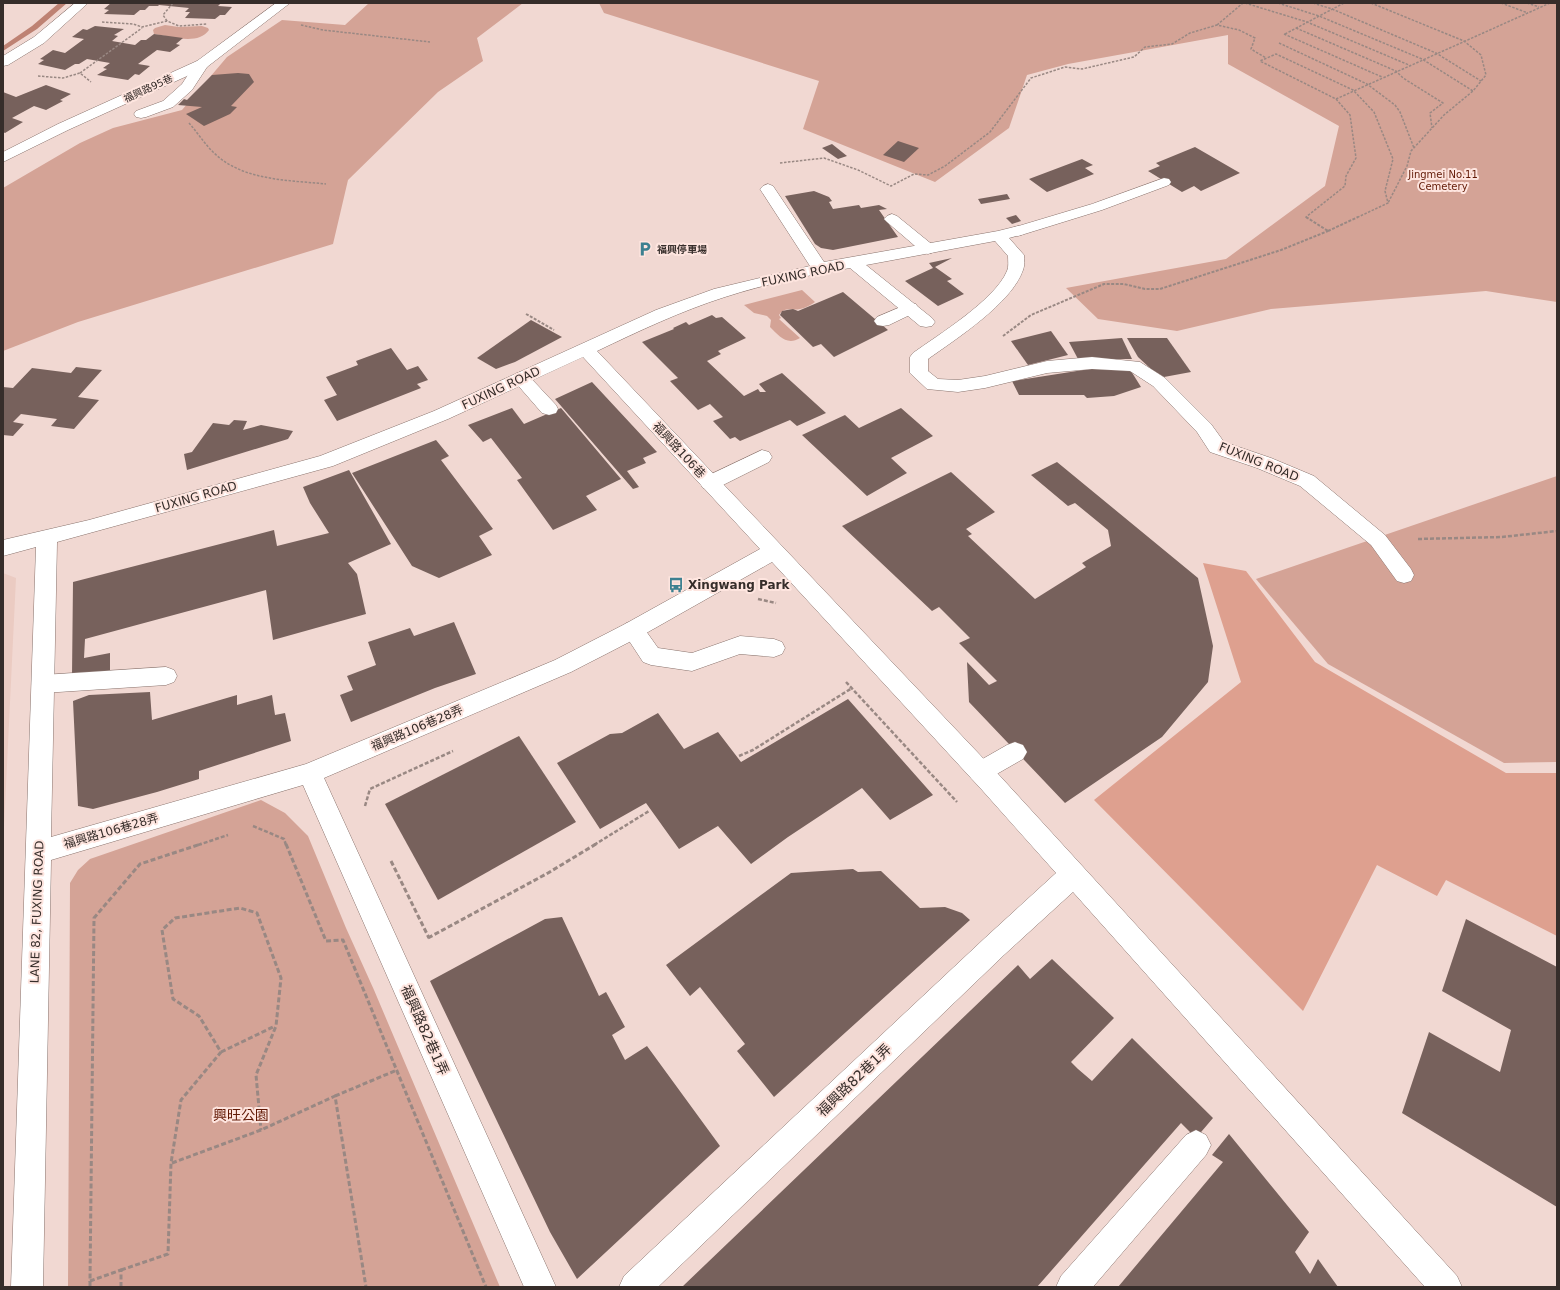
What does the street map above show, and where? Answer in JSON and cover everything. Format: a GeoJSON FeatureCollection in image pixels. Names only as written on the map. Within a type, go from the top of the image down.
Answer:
{"type":"FeatureCollection","features":[{"type":"Feature","properties":{"kind":"street"},"geometry":{"type":"LineString","coordinates":[[3,62],[39,40],[82,3]]}},
{"type":"Feature","properties":{"kind":"street","name":"福興路95巷"},"geometry":{"type":"LineString","coordinates":[[3,158],[63,127],[202,64],[284,3]]}},
{"type":"Feature","properties":{"kind":"street"},"geometry":{"type":"LineString","coordinates":[[141,114],[168,104],[187,87],[202,64]]}},
{"type":"Feature","properties":{"kind":"street","name":"FUXING ROAD"},"geometry":{"type":"LineString","coordinates":[[3,548],[47,538],[326,461],[441,415],[662,314],[720,293],[820,268],[999,236],[1097,207],[1164,182]]}},
{"type":"Feature","properties":{"kind":"street"},"geometry":{"type":"LineString","coordinates":[[768,189],[820,268]]}},
{"type":"Feature","properties":{"kind":"street"},"geometry":{"type":"LineString","coordinates":[[892,219],[928,249]]}},
{"type":"Feature","properties":{"kind":"street","name":"FUXING ROAD"},"geometry":{"type":"LineString","coordinates":[[999,236],[1016,255],[1016,270],[1004,290],[948,336],[919,357],[919,373],[933,385],[958,386],[971,384],[1047,367],[1092,363],[1134,366],[1160,382],[1204,428],[1217,446],[1307,481],[1378,540],[1404,575]]}},
{"type":"Feature","properties":{"kind":"street"},"geometry":{"type":"LineString","coordinates":[[854,263],[926,322]]}},
{"type":"Feature","properties":{"kind":"street"},"geometry":{"type":"LineString","coordinates":[[882,321],[910,308]]}},
{"type":"Feature","properties":{"kind":"street","name":"福興路106巷"},"geometry":{"type":"LineString","coordinates":[[585,349],[1074,874],[1446,1287]]}},
{"type":"Feature","properties":{"kind":"street"},"geometry":{"type":"LineString","coordinates":[[521,378],[548,409]]}},
{"type":"Feature","properties":{"kind":"street"},"geometry":{"type":"LineString","coordinates":[[710,483],[762,457]]}},
{"type":"Feature","properties":{"kind":"street","name":"LANE 82, FUXING ROAD"},"geometry":{"type":"LineString","coordinates":[[27,1287],[47,538]]}},
{"type":"Feature","properties":{"kind":"street","name":"福興路106巷28弄"},"geometry":{"type":"LineString","coordinates":[[39,852],[310,773],[563,666],[633,630],[774,551]]}},
{"type":"Feature","properties":{"kind":"street"},"geometry":{"type":"LineString","coordinates":[[633,630],[651,656],[692,662],[740,645],[774,648]]}},
{"type":"Feature","properties":{"kind":"street"},"geometry":{"type":"LineString","coordinates":[[43,684],[166,676]]}},
{"type":"Feature","properties":{"kind":"street"},"geometry":{"type":"LineString","coordinates":[[980,772],[1014,752]]}},
{"type":"Feature","properties":{"kind":"street","name":"福興路82巷1弄"},"geometry":{"type":"LineString","coordinates":[[310,773],[540,1287]]}},
{"type":"Feature","properties":{"kind":"street","name":"福興路82巷1弄"},"geometry":{"type":"LineString","coordinates":[[635,1287],[995,946],[1074,874]]}},
{"type":"Feature","properties":{"kind":"street"},"geometry":{"type":"LineString","coordinates":[[1072,1287],[1196,1145]]}},
{"type":"Feature","properties":{"kind":"path"},"geometry":{"type":"LineString","coordinates":[[173,3],[163,15],[168,21],[179,26],[210,24]]}},
{"type":"Feature","properties":{"kind":"path"},"geometry":{"type":"LineString","coordinates":[[1217,25],[1244,3],[1307,22],[1409,65]]}},
{"type":"Feature","properties":{"kind":"path"},"geometry":{"type":"LineString","coordinates":[[1278,3],[1319,16],[1422,60],[1473,91]]}},
{"type":"Feature","properties":{"kind":"path"},"geometry":{"type":"LineString","coordinates":[[1313,3],[1332,9],[1436,53],[1481,81]]}},
{"type":"Feature","properties":{"kind":"path"},"geometry":{"type":"LineString","coordinates":[[1344,3],[1284,34],[1382,77]]}},
{"type":"Feature","properties":{"kind":"path"},"geometry":{"type":"LineString","coordinates":[[948,336],[976,344],[993,343],[1031,315],[1104,284],[1124,284],[1145,289],[1160,289],[1281,250],[1388,204],[1408,166],[1410,152],[1444,115],[1473,91],[1486,75],[1481,55],[1464,41],[1371,3]]}},
{"type":"Feature","properties":{"kind":"path"},"geometry":{"type":"LineString","coordinates":[[1501,3],[1528,13]]}},
{"type":"Feature","properties":{"kind":"path"},"geometry":{"type":"LineString","coordinates":[[1527,3],[1540,8]]}},
{"type":"Feature","properties":{"kind":"path"},"geometry":{"type":"LineString","coordinates":[[1336,99],[1353,90],[1550,3]]}},
{"type":"Feature","properties":{"kind":"path"},"geometry":{"type":"LineString","coordinates":[[101,21],[133,24],[142,27]]}},
{"type":"Feature","properties":{"kind":"path"},"geometry":{"type":"LineString","coordinates":[[35,76],[63,78],[80,73],[142,27],[168,21]]}},
{"type":"Feature","properties":{"kind":"path"},"geometry":{"type":"LineString","coordinates":[[297,24],[323,30],[430,42]]}},
{"type":"Feature","properties":{"kind":"path"},"geometry":{"type":"LineString","coordinates":[[824,158],[858,170],[891,186],[914,174],[928,175],[945,166],[990,132],[1031,78],[1065,67],[1082,69],[1134,56],[1145,47],[1172,44],[1190,33],[1203,28],[1217,25],[1240,30],[1249,34],[1255,38],[1251,49],[1266,58]]}},
{"type":"Feature","properties":{"kind":"path"},"geometry":{"type":"LineString","coordinates":[[1296,28],[1396,71],[1403,78],[1444,104],[1430,114],[1432,129]]}},
{"type":"Feature","properties":{"kind":"path"},"geometry":{"type":"LineString","coordinates":[[1279,43],[1367,84],[1394,105],[1400,112],[1414,148]]}},
{"type":"Feature","properties":{"kind":"path"},"geometry":{"type":"LineString","coordinates":[[1328,231],[1306,217],[1346,186],[1346,176],[1356,158],[1350,115],[1336,99],[1260,61],[1266,58],[1276,54],[1353,90],[1374,112],[1392,159],[1385,191],[1388,204]]}},
{"type":"Feature","properties":{"kind":"path"},"geometry":{"type":"LineString","coordinates":[[80,73],[93,84]]}},
{"type":"Feature","properties":{"kind":"path"},"geometry":{"type":"LineString","coordinates":[[168,104],[180,112],[213,152],[231,166],[262,177],[326,184]]}},
{"type":"Feature","properties":{"kind":"path"},"geometry":{"type":"LineString","coordinates":[[1378,540],[1502,537],[1557,531]]}},
{"type":"Feature","properties":{"kind":"path"},"geometry":{"type":"LineString","coordinates":[[753,602],[759,598],[776,603],[781,609]]}},
{"type":"Feature","properties":{"kind":"path"},"geometry":{"type":"LineString","coordinates":[[842,676],[957,802]]}},
{"type":"Feature","properties":{"kind":"path"},"geometry":{"type":"LineString","coordinates":[[739,756],[753,750],[852,688]]}},
{"type":"Feature","properties":{"kind":"path"},"geometry":{"type":"LineString","coordinates":[[364,808],[370,789],[454,751]]}},
{"type":"Feature","properties":{"kind":"path"},"geometry":{"type":"LineString","coordinates":[[393,959],[548,873],[649,811]]}},
{"type":"Feature","properties":{"kind":"path"},"geometry":{"type":"LineString","coordinates":[[247,828],[255,826],[284,839],[326,942],[343,940],[486,1287]]}},
{"type":"Feature","properties":{"kind":"path"},"geometry":{"type":"LineString","coordinates":[[90,1287],[94,918],[140,864],[233,833]]}},
{"type":"Feature","properties":{"kind":"path"},"geometry":{"type":"LineString","coordinates":[[388,856],[429,938]]}},
{"type":"Feature","properties":{"kind":"path"},"geometry":{"type":"LineString","coordinates":[[221,1052],[199,1016],[173,999],[162,930],[175,918],[240,908],[257,913],[281,978],[276,1026],[256,1075],[261,1130]]}},
{"type":"Feature","properties":{"kind":"path"},"geometry":{"type":"LineString","coordinates":[[90,1280],[168,1254],[171,1163],[182,1100],[221,1052],[276,1026]]}},
{"type":"Feature","properties":{"kind":"path"},"geometry":{"type":"LineString","coordinates":[[171,1163],[261,1130],[396,1070]]}},
{"type":"Feature","properties":{"kind":"path"},"geometry":{"type":"LineString","coordinates":[[335,1096],[366,1287]]}},
{"type":"Feature","properties":{"kind":"path"},"geometry":{"type":"LineString","coordinates":[[121,1270],[121,1287]]}},
{"type":"Feature","properties":{"kind":"shaded area"},"geometry":{"type":"Polygon","coordinates":[[[1203,563],[1246,571],[1315,662],[1506,773],[1557,773],[1557,936],[1446,880],[1437,896],[1377,865],[1303,1011],[1094,800],[1241,682],[1203,563]]]}},
{"type":"Feature","properties":{"kind":"shaded area"},"geometry":{"type":"Polygon","coordinates":[[[3,573],[16,578],[3,848],[3,573]]]}},
{"type":"Feature","properties":{"kind":"green space"},"geometry":{"type":"Polygon","coordinates":[[[369,3],[523,3],[477,38],[483,61],[438,92],[348,180],[333,244],[78,322],[3,351],[3,188],[80,143],[113,128],[182,110],[227,57],[282,20],[345,25],[369,3]]]}},
{"type":"Feature","properties":{"kind":"green space","name":"Jingmei No.11 Cemetery"},"geometry":{"type":"Polygon","coordinates":[[[599,3],[1557,3],[1557,302],[1486,291],[1271,309],[1177,331],[1098,319],[1066,288],[1226,259],[1325,186],[1339,126],[1228,64],[1228,35],[1068,64],[1027,75],[1009,128],[935,182],[803,129],[819,81],[604,13],[599,3]]]}},
{"type":"Feature","properties":{"kind":"green space"},"geometry":{"type":"Polygon","coordinates":[[[165,25],[179,27],[202,26],[208,28],[209,30],[198,38],[191,39],[154,34],[153,30],[155,28],[165,25]]]}},
{"type":"Feature","properties":{"kind":"green space"},"geometry":{"type":"Polygon","coordinates":[[[802,290],[815,302],[802,309],[789,309],[781,312],[779,315],[781,318],[779,319],[800,338],[795,340],[791,341],[780,337],[770,327],[771,320],[767,316],[754,313],[744,305],[802,290]]]}},
{"type":"Feature","properties":{"kind":"green space"},"geometry":{"type":"Polygon","coordinates":[[[1557,476],[1557,762],[1504,763],[1328,664],[1256,579],[1557,476]]]}},
{"type":"Feature","properties":{"kind":"green space","name":"興旺公園"},"geometry":{"type":"Polygon","coordinates":[[[261,800],[285,813],[308,836],[500,1287],[68,1287],[70,883],[78,870],[90,859],[261,800]]]}},
{"type":"Feature","properties":{"kind":"building"},"geometry":{"type":"Polygon","coordinates":[[[111,3],[221,3],[218,6],[232,7],[225,15],[220,15],[215,19],[185,18],[190,12],[185,12],[189,8],[159,5],[149,6],[145,10],[140,10],[134,15],[104,14],[109,10],[104,9],[111,3]]]}},
{"type":"Feature","properties":{"kind":"building"},"geometry":{"type":"Polygon","coordinates":[[[95,26],[124,29],[114,35],[118,36],[112,41],[135,45],[141,40],[146,40],[154,34],[183,38],[176,44],[180,45],[170,52],[157,50],[138,64],[150,66],[139,75],[135,74],[128,80],[97,75],[107,69],[103,68],[110,63],[87,59],[65,70],[38,64],[44,60],[40,59],[53,50],[65,53],[84,39],[72,37],[83,29],[87,30],[95,26]]]}},
{"type":"Feature","properties":{"kind":"building"},"geometry":{"type":"Polygon","coordinates":[[[238,73],[249,74],[254,82],[231,106],[237,107],[230,114],[204,126],[186,114],[202,107],[178,105],[184,99],[187,100],[212,75],[238,73]]]}},
{"type":"Feature","properties":{"kind":"building"},"geometry":{"type":"Polygon","coordinates":[[[46,85],[71,94],[60,100],[63,101],[46,110],[34,106],[12,118],[23,122],[5,133],[3,132],[3,92],[16,97],[46,85]]]}},
{"type":"Feature","properties":{"kind":"building"},"geometry":{"type":"Polygon","coordinates":[[[898,141],[919,148],[904,162],[883,155],[898,141]]]}},
{"type":"Feature","properties":{"kind":"building"},"geometry":{"type":"Polygon","coordinates":[[[832,144],[847,156],[838,159],[822,148],[832,144]]]}},
{"type":"Feature","properties":{"kind":"building"},"geometry":{"type":"Polygon","coordinates":[[[1195,147],[1240,173],[1201,191],[1194,186],[1182,192],[1148,171],[1160,166],[1156,163],[1195,147]]]}},
{"type":"Feature","properties":{"kind":"building"},"geometry":{"type":"Polygon","coordinates":[[[1082,159],[1093,165],[1085,168],[1094,174],[1047,192],[1029,179],[1082,159]]]}},
{"type":"Feature","properties":{"kind":"building"},"geometry":{"type":"Polygon","coordinates":[[[814,191],[829,197],[832,201],[829,202],[833,209],[859,205],[861,208],[879,205],[887,209],[879,210],[898,237],[833,250],[821,248],[815,244],[785,196],[814,191]]]}},
{"type":"Feature","properties":{"kind":"building"},"geometry":{"type":"Polygon","coordinates":[[[1007,194],[1010,199],[981,204],[978,199],[1007,194]]]}},
{"type":"Feature","properties":{"kind":"building"},"geometry":{"type":"Polygon","coordinates":[[[1016,215],[1021,221],[1012,224],[1006,218],[1016,215]]]}},
{"type":"Feature","properties":{"kind":"building"},"geometry":{"type":"Polygon","coordinates":[[[952,258],[935,267],[952,279],[947,281],[964,294],[938,306],[905,281],[933,268],[929,263],[952,258]]]}},
{"type":"Feature","properties":{"kind":"building"},"geometry":{"type":"Polygon","coordinates":[[[843,292],[888,330],[834,357],[821,344],[813,347],[780,315],[782,311],[793,309],[798,311],[843,292]]]}},
{"type":"Feature","properties":{"kind":"building"},"geometry":{"type":"Polygon","coordinates":[[[712,315],[716,318],[722,317],[746,338],[718,351],[721,354],[707,361],[744,396],[758,389],[760,392],[766,392],[759,384],[782,373],[826,413],[797,426],[790,420],[740,441],[735,437],[730,439],[713,421],[723,417],[710,404],[698,410],[670,381],[678,378],[642,342],[674,329],[673,328],[686,322],[689,325],[712,315]]]}},
{"type":"Feature","properties":{"kind":"building"},"geometry":{"type":"Polygon","coordinates":[[[531,320],[562,337],[515,362],[496,369],[477,358],[531,320]]]}},
{"type":"Feature","properties":{"kind":"building"},"geometry":{"type":"Polygon","coordinates":[[[1051,331],[1068,355],[1028,365],[1011,341],[1051,331]]]}},
{"type":"Feature","properties":{"kind":"building"},"geometry":{"type":"Polygon","coordinates":[[[1122,338],[1132,359],[1078,359],[1069,342],[1122,338]]]}},
{"type":"Feature","properties":{"kind":"building"},"geometry":{"type":"Polygon","coordinates":[[[1127,338],[1167,338],[1191,372],[1164,377],[1151,369],[1138,357],[1127,338]]]}},
{"type":"Feature","properties":{"kind":"building"},"geometry":{"type":"Polygon","coordinates":[[[391,348],[407,370],[418,366],[428,380],[417,384],[421,388],[337,421],[324,400],[337,395],[326,377],[358,365],[356,361],[391,348]]]}},
{"type":"Feature","properties":{"kind":"building"},"geometry":{"type":"Polygon","coordinates":[[[76,367],[102,370],[78,397],[99,400],[74,429],[51,426],[57,419],[21,414],[13,422],[24,424],[13,436],[3,435],[3,387],[13,388],[32,368],[71,373],[76,367]]]}},
{"type":"Feature","properties":{"kind":"building"},"geometry":{"type":"Polygon","coordinates":[[[1096,368],[1131,371],[1141,387],[1114,396],[1087,398],[1084,395],[1019,395],[1012,381],[1096,368]]]}},
{"type":"Feature","properties":{"kind":"building"},"geometry":{"type":"Polygon","coordinates":[[[592,382],[657,452],[643,458],[646,463],[627,471],[639,487],[633,489],[555,399],[592,382]]]}},
{"type":"Feature","properties":{"kind":"building"},"geometry":{"type":"Polygon","coordinates":[[[512,408],[524,424],[561,408],[621,479],[586,496],[597,510],[553,530],[517,480],[522,478],[491,438],[483,442],[468,425],[512,408]]]}},
{"type":"Feature","properties":{"kind":"building"},"geometry":{"type":"Polygon","coordinates":[[[901,408],[933,436],[891,458],[907,473],[867,496],[802,435],[845,415],[859,428],[901,408]]]}},
{"type":"Feature","properties":{"kind":"building"},"geometry":{"type":"Polygon","coordinates":[[[234,420],[247,421],[243,430],[261,425],[293,431],[288,439],[187,470],[184,454],[192,452],[213,423],[229,425],[234,420]]]}},
{"type":"Feature","properties":{"kind":"building"},"geometry":{"type":"Polygon","coordinates":[[[436,440],[449,456],[441,460],[493,529],[479,536],[492,555],[439,578],[412,566],[352,473],[436,440]]]}},
{"type":"Feature","properties":{"kind":"building"},"geometry":{"type":"Polygon","coordinates":[[[1057,462],[1198,578],[1213,646],[1208,682],[1162,737],[1065,803],[969,702],[967,662],[989,685],[997,681],[959,643],[970,638],[939,607],[932,611],[842,526],[951,472],[995,512],[966,529],[972,534],[968,536],[1035,599],[1086,567],[1082,563],[1111,546],[1108,530],[1075,503],[1068,506],[1031,475],[1057,462]]]}},
{"type":"Feature","properties":{"kind":"building"},"geometry":{"type":"Polygon","coordinates":[[[349,470],[391,544],[348,563],[357,574],[366,614],[273,640],[266,590],[85,639],[84,658],[110,653],[110,671],[72,675],[73,582],[274,530],[277,546],[329,533],[310,503],[303,487],[349,470]]]}},
{"type":"Feature","properties":{"kind":"building"},"geometry":{"type":"Polygon","coordinates":[[[454,622],[476,674],[435,688],[351,722],[340,695],[353,690],[347,676],[376,665],[368,642],[410,628],[414,636],[454,622]]]}},
{"type":"Feature","properties":{"kind":"building"},"geometry":{"type":"Polygon","coordinates":[[[150,692],[152,720],[237,695],[237,705],[272,695],[275,715],[285,713],[291,741],[199,771],[199,779],[157,792],[93,809],[78,806],[73,701],[89,695],[150,692]]]}},
{"type":"Feature","properties":{"kind":"building"},"geometry":{"type":"Polygon","coordinates":[[[848,699],[933,795],[890,820],[862,788],[788,837],[751,864],[718,826],[679,849],[646,803],[600,829],[557,763],[610,734],[622,733],[658,713],[684,749],[718,732],[741,762],[848,699]]]}},
{"type":"Feature","properties":{"kind":"building"},"geometry":{"type":"Polygon","coordinates":[[[519,736],[576,822],[438,900],[385,804],[519,736]]]}},
{"type":"Feature","properties":{"kind":"building"},"geometry":{"type":"Polygon","coordinates":[[[853,869],[858,872],[881,871],[920,908],[945,907],[962,913],[970,920],[774,1097],[737,1051],[745,1044],[700,987],[690,996],[666,965],[791,873],[853,869]]]}},
{"type":"Feature","properties":{"kind":"building"},"geometry":{"type":"Polygon","coordinates":[[[562,917],[599,996],[606,992],[625,1027],[612,1035],[625,1060],[647,1046],[720,1146],[577,1279],[550,1232],[430,981],[545,919],[562,917]]]}},
{"type":"Feature","properties":{"kind":"building"},"geometry":{"type":"Polygon","coordinates":[[[1466,919],[1557,967],[1557,1207],[1402,1113],[1429,1032],[1500,1072],[1511,1030],[1442,991],[1466,919]]]}},
{"type":"Feature","properties":{"kind":"building"},"geometry":{"type":"Polygon","coordinates":[[[1052,959],[1114,1018],[1071,1062],[1078,1069],[1092,1081],[1132,1038],[1213,1118],[1196,1138],[1181,1123],[1037,1287],[682,1287],[1018,965],[1030,979],[1052,959]]]}},
{"type":"Feature","properties":{"kind":"building"},"geometry":{"type":"Polygon","coordinates":[[[1229,1134],[1309,1232],[1295,1252],[1310,1274],[1318,1259],[1338,1287],[1118,1287],[1223,1162],[1212,1155],[1229,1134]]]}},
{"type":"Feature","properties":{"kind":"waterway"},"geometry":{"type":"LineString","coordinates":[[3,49],[34,28],[63,3]]}},
{"type":"Feature","properties":{"kind":"place","name":"福興停車場"},"geometry":{"type":"Point","coordinates":[645,249]}},
{"type":"Feature","properties":{"kind":"place","name":"Xingwang Park"},"geometry":{"type":"Point","coordinates":[676,585]}}]}
